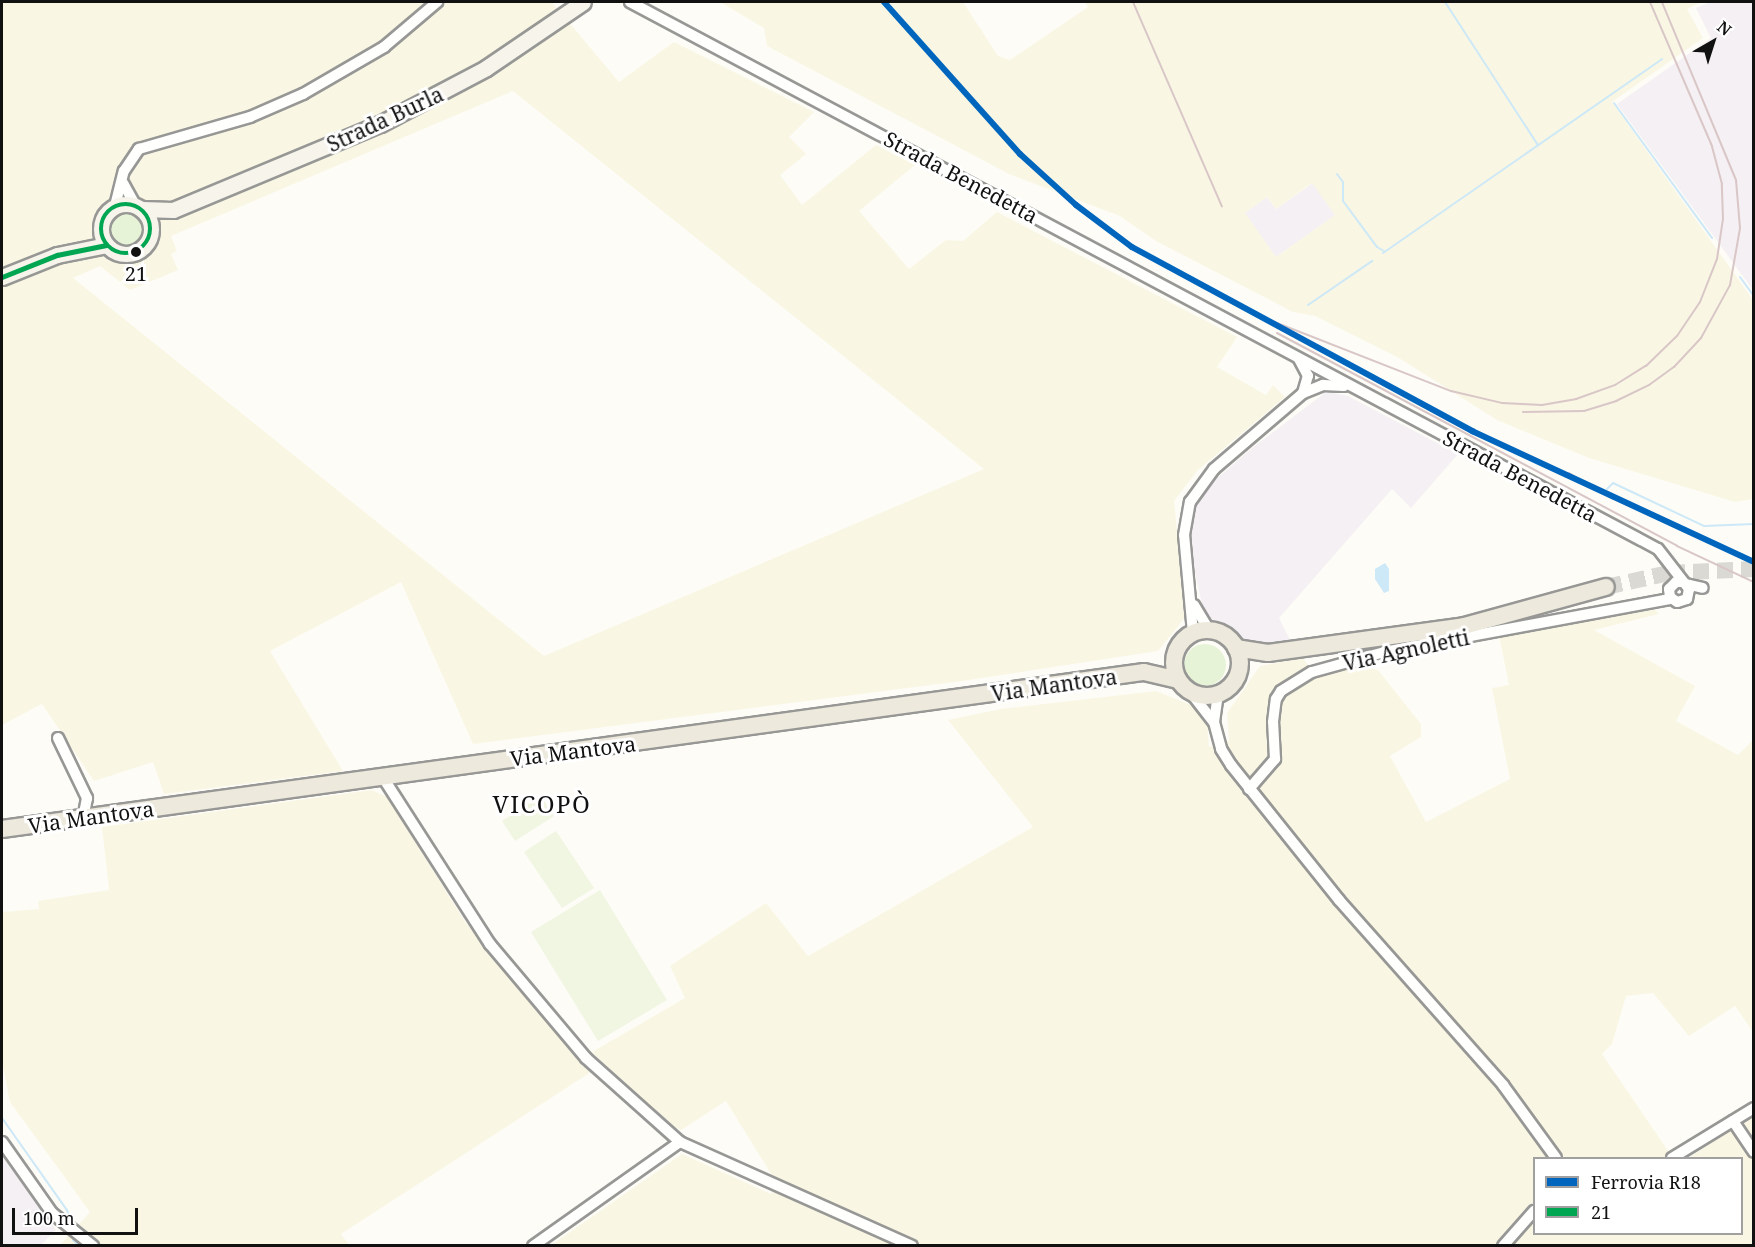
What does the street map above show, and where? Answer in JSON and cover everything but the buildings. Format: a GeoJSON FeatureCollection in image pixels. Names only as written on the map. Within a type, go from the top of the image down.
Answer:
{"type":"FeatureCollection","features":[{"type":"Feature","properties":{"kind":"main road","name":"Strada Burla"},"geometry":{"type":"LineString","coordinates":[[2,277],[77,249],[106,245],[118,253],[133,253],[146,245],[151,230],[173,210],[406,111],[495,62],[578,5]]}},
{"type":"Feature","properties":{"kind":"main road","name":"Strada Burla"},"geometry":{"type":"LineString","coordinates":[[77,249],[115,206],[173,210]]}},
{"type":"Feature","properties":{"kind":"main road"},"geometry":{"type":"LineString","coordinates":[[139,208],[151,230]]}},
{"type":"Feature","properties":{"kind":"main road"},"geometry":{"type":"LineString","coordinates":[[101,224],[106,245]]}},
{"type":"Feature","properties":{"kind":"main road"},"geometry":{"type":"LineString","coordinates":[[1236,648],[1268,653],[1489,622],[1606,586]]}},
{"type":"Feature","properties":{"kind":"main road"},"geometry":{"type":"LineString","coordinates":[[1201,632],[1223,634],[1236,648],[1239,672]]}},
{"type":"Feature","properties":{"kind":"main road","name":"Via Mantova"},"geometry":{"type":"LineString","coordinates":[[1144,672],[1175,653],[1201,632]]}},
{"type":"Feature","properties":{"kind":"main road"},"geometry":{"type":"LineString","coordinates":[[1175,653],[1178,680],[1191,693],[1218,694],[1232,684],[1239,672],[1268,653]]}},
{"type":"Feature","properties":{"kind":"main road","name":"Via Mantova"},"geometry":{"type":"LineString","coordinates":[[2,829],[1144,672],[1178,680]]}},
{"type":"Feature","properties":{"kind":"street"},"geometry":{"type":"LineString","coordinates":[[115,206],[127,164],[138,149],[250,117],[303,94],[384,47],[436,2]]}},
{"type":"Feature","properties":{"kind":"street","name":"Strada Benedetta"},"geometry":{"type":"LineString","coordinates":[[630,2],[1658,549],[1674,574],[1680,592]]}},
{"type":"Feature","properties":{"kind":"street"},"geometry":{"type":"LineString","coordinates":[[123,183],[139,208]]}},
{"type":"Feature","properties":{"kind":"street","name":"Strada Benedetta"},"geometry":{"type":"LineString","coordinates":[[1292,353],[1304,364],[1308,376],[1323,385],[1356,389]]}},
{"type":"Feature","properties":{"kind":"street","name":"Strada Benedetta"},"geometry":{"type":"LineString","coordinates":[[1308,376],[1318,372],[1332,376]]}},
{"type":"Feature","properties":{"kind":"street"},"geometry":{"type":"LineString","coordinates":[[1303,393],[1308,376]]}},
{"type":"Feature","properties":{"kind":"street","name":"Strada Benedetta"},"geometry":{"type":"LineString","coordinates":[[1201,632],[1192,602],[1184,535],[1190,502],[1214,469],[1303,393],[1323,385]]}},
{"type":"Feature","properties":{"kind":"street","name":"Via Agnoletti"},"geometry":{"type":"LineString","coordinates":[[1250,789],[1275,759],[1273,722],[1276,699],[1288,686],[1312,672],[1384,652],[1643,602],[1680,592]]}},
{"type":"Feature","properties":{"kind":"street","name":"Strada Benedetta"},"geometry":{"type":"LineString","coordinates":[[1192,602],[1201,632]]}},
{"type":"Feature","properties":{"kind":"street"},"geometry":{"type":"LineString","coordinates":[[1191,693],[1214,722]]}},
{"type":"Feature","properties":{"kind":"street"},"geometry":{"type":"LineString","coordinates":[[1218,694],[1214,722],[1221,749],[1250,789],[1340,900],[1503,1085],[1555,1157]]}},
{"type":"Feature","properties":{"kind":"street"},"geometry":{"type":"LineString","coordinates":[[58,738],[87,798],[83,818]]}},
{"type":"Feature","properties":{"kind":"street"},"geometry":{"type":"LineString","coordinates":[[382,776],[497,953],[586,1058],[680,1142],[912,1245]]}},
{"type":"Feature","properties":{"kind":"street"},"geometry":{"type":"LineString","coordinates":[[1674,1157],[1754,1108]]}},
{"type":"Feature","properties":{"kind":"street"},"geometry":{"type":"LineString","coordinates":[[1733,1121],[1754,1152]]}},
{"type":"Feature","properties":{"kind":"street"},"geometry":{"type":"LineString","coordinates":[[2,1142],[52,1213],[93,1245]]}},
{"type":"Feature","properties":{"kind":"street"},"geometry":{"type":"LineString","coordinates":[[533,1245],[680,1142]]}},
{"type":"Feature","properties":{"kind":"street"},"geometry":{"type":"LineString","coordinates":[[1503,1245],[1533,1212]]}},
{"type":"Feature","properties":{"kind":"shaded area"},"geometry":{"type":"Polygon","coordinates":[[[2,2],[552,2],[619,82],[674,42],[814,112],[789,137],[806,154],[780,175],[802,205],[876,145],[915,165],[859,211],[909,269],[946,240],[963,241],[997,212],[1237,337],[1217,367],[1266,395],[1273,385],[1285,397],[1198,470],[1174,501],[1186,616],[1158,651],[962,681],[473,744],[401,582],[270,651],[343,771],[164,794],[153,762],[94,781],[42,704],[2,725],[2,2]],[[513,91],[171,236],[177,251],[171,254],[178,270],[130,290],[100,266],[73,278],[544,656],[984,469],[513,91]]]}},
{"type":"Feature","properties":{"kind":"shaded area"},"geometry":{"type":"Polygon","coordinates":[[[720,2],[963,2],[998,56],[1010,60],[1088,7],[1085,2],[1701,2],[1687,9],[1703,38],[1612,102],[1753,300],[1753,499],[1735,502],[1589,458],[1497,420],[1399,358],[1315,316],[1293,312],[1156,241],[1120,216],[1009,174],[767,46],[764,28],[720,2]],[[1312,183],[1276,209],[1267,197],[1245,213],[1276,257],[1335,215],[1312,183]]]}},
{"type":"Feature","properties":{"kind":"shaded area"},"geometry":{"type":"Polygon","coordinates":[[[1711,2],[1753,2],[1753,290],[1617,104],[1711,38],[1696,8],[1711,2]]]}},
{"type":"Feature","properties":{"kind":"shaded area"},"geometry":{"type":"Polygon","coordinates":[[[1313,183],[1336,215],[1276,257],[1244,213],[1267,197],[1276,209],[1313,183]]]}},
{"type":"Feature","properties":{"kind":"shaded area"},"geometry":{"type":"Polygon","coordinates":[[[1326,392],[1348,396],[1458,454],[1411,508],[1392,489],[1279,618],[1291,642],[1264,649],[1240,642],[1205,617],[1192,560],[1190,527],[1199,494],[1252,448],[1326,392]]]}},
{"type":"Feature","properties":{"kind":"shaded area"},"geometry":{"type":"Polygon","coordinates":[[[1653,608],[1659,614],[1594,630],[1695,686],[1676,721],[1738,755],[1753,740],[1753,1032],[1735,1006],[1689,1036],[1653,993],[1626,996],[1612,1044],[1602,1054],[1672,1157],[1533,1157],[1533,1235],[1743,1235],[1743,1157],[1690,1157],[1753,1116],[1753,1245],[550,1246],[682,1154],[771,1194],[776,1182],[726,1101],[681,1130],[670,1125],[592,1052],[685,998],[670,966],[766,903],[808,956],[1033,827],[948,720],[1001,709],[1156,691],[1196,707],[1207,722],[1209,747],[1229,741],[1227,713],[1260,666],[1303,658],[1315,677],[1357,665],[1378,670],[1421,724],[1421,737],[1390,756],[1426,822],[1510,779],[1492,688],[1509,685],[1499,635],[1653,608]]]}},
{"type":"Feature","properties":{"kind":"shaded area"},"geometry":{"type":"Polygon","coordinates":[[[372,790],[387,797],[465,922],[591,1072],[341,1234],[349,1245],[60,1245],[90,1212],[10,1102],[2,1062],[2,912],[39,909],[38,901],[109,890],[102,827],[372,790]]]}},
{"type":"Feature","properties":{"kind":"shaded area"},"geometry":{"type":"Polygon","coordinates":[[[2,1156],[56,1230],[41,1245],[2,1245],[2,1156]]]}},
{"type":"Feature","properties":{"kind":"green space"},"geometry":{"type":"Polygon","coordinates":[[[126,213],[137,218],[142,229],[137,240],[126,245],[115,240],[110,229],[115,218],[126,213]]]}},
{"type":"Feature","properties":{"kind":"green space"},"geometry":{"type":"Polygon","coordinates":[[[1205,644],[1213,645],[1220,650],[1225,657],[1225,673],[1220,680],[1213,685],[1205,686],[1197,685],[1190,680],[1185,673],[1184,665],[1185,657],[1190,650],[1197,645],[1205,644]]]}},
{"type":"Feature","properties":{"kind":"green space"},"geometry":{"type":"Polygon","coordinates":[[[541,796],[554,816],[515,841],[502,821],[541,796]]]}},
{"type":"Feature","properties":{"kind":"green space"},"geometry":{"type":"Polygon","coordinates":[[[556,831],[594,888],[562,908],[524,852],[556,831]]]}},
{"type":"Feature","properties":{"kind":"green space"},"geometry":{"type":"Polygon","coordinates":[[[600,890],[667,1000],[598,1041],[531,932],[600,890]]]}},
{"type":"Feature","properties":{"kind":"water"},"geometry":{"type":"Polygon","coordinates":[[[1385,563],[1389,569],[1389,591],[1384,593],[1375,579],[1375,569],[1385,563]]]}},
{"type":"Feature","properties":{"kind":"waterway"},"geometry":{"type":"LineString","coordinates":[[1445,2],[1538,145]]}},
{"type":"Feature","properties":{"kind":"waterway"},"geometry":{"type":"LineString","coordinates":[[1383,253],[1662,59]]}},
{"type":"Feature","properties":{"kind":"waterway"},"geometry":{"type":"LineString","coordinates":[[1614,103],[1712,238]]}},
{"type":"Feature","properties":{"kind":"waterway"},"geometry":{"type":"LineString","coordinates":[[1337,174],[1343,182],[1343,201],[1377,247],[1384,251]]}},
{"type":"Feature","properties":{"kind":"waterway"},"geometry":{"type":"LineString","coordinates":[[1308,305],[1372,261]]}},
{"type":"Feature","properties":{"kind":"waterway"},"geometry":{"type":"LineString","coordinates":[[1740,277],[1754,296]]}},
{"type":"Feature","properties":{"kind":"waterway"},"geometry":{"type":"LineString","coordinates":[[1607,489],[1613,483],[1704,526],[1754,524]]}},
{"type":"Feature","properties":{"kind":"waterway"},"geometry":{"type":"LineString","coordinates":[[2,1118],[67,1210],[71,1220]]}},
{"type":"Feature","properties":{"kind":"waterway"},"geometry":{"type":"LineString","coordinates":[[73,1240],[79,1246]]}},
{"type":"Feature","properties":{"kind":"tunnel"},"geometry":{"type":"LineString","coordinates":[[1606,587],[1669,573],[1754,569]]}},
{"type":"Feature","properties":{"kind":"railway"},"geometry":{"type":"LineString","coordinates":[[1133,2],[1222,207]]}},
{"type":"Feature","properties":{"kind":"railway"},"geometry":{"type":"LineString","coordinates":[[1249,312],[1451,391],[1502,403],[1542,405],[1576,399],[1615,385],[1646,366],[1677,336],[1700,302],[1717,259],[1723,219],[1722,184],[1712,146],[1650,2]]}},
{"type":"Feature","properties":{"kind":"railway"},"geometry":{"type":"LineString","coordinates":[[1523,412],[1584,411],[1616,401],[1649,385],[1674,367],[1701,338],[1730,285],[1740,228],[1736,180],[1662,2]]}},
{"type":"Feature","properties":{"kind":"railway"},"geometry":{"type":"LineString","coordinates":[[1277,333],[1677,546],[1754,582]]}},
{"type":"Feature","properties":{"kind":"railway"},"geometry":{"type":"LineString","coordinates":[[1569,473],[1613,499]]}},
{"type":"Feature","properties":{"kind":"rail line","name":"R18"},"geometry":{"type":"LineString","coordinates":[[884,2],[1020,154],[1076,205],[1132,247],[1472,431],[1754,562]]}},
{"type":"Feature","properties":{"kind":"transit line","name":"21"},"geometry":{"type":"LineString","coordinates":[[121,204],[131,204],[144,211],[151,224],[151,229],[151,234],[144,247],[131,254],[121,254],[112,250],[105,243],[101,234],[101,224],[105,215],[112,208],[121,204]]}},
{"type":"Feature","properties":{"kind":"transit line","name":"21"},"geometry":{"type":"LineString","coordinates":[[2,277],[57,255],[106,245]]}},
{"type":"Feature","properties":{"kind":"place","name":"21"},"geometry":{"type":"Point","coordinates":[136,252]}},
{"type":"Feature","properties":{"kind":"district","name":"VICOPÒ"},"geometry":{"type":"Point","coordinates":[542,804]}}]}
